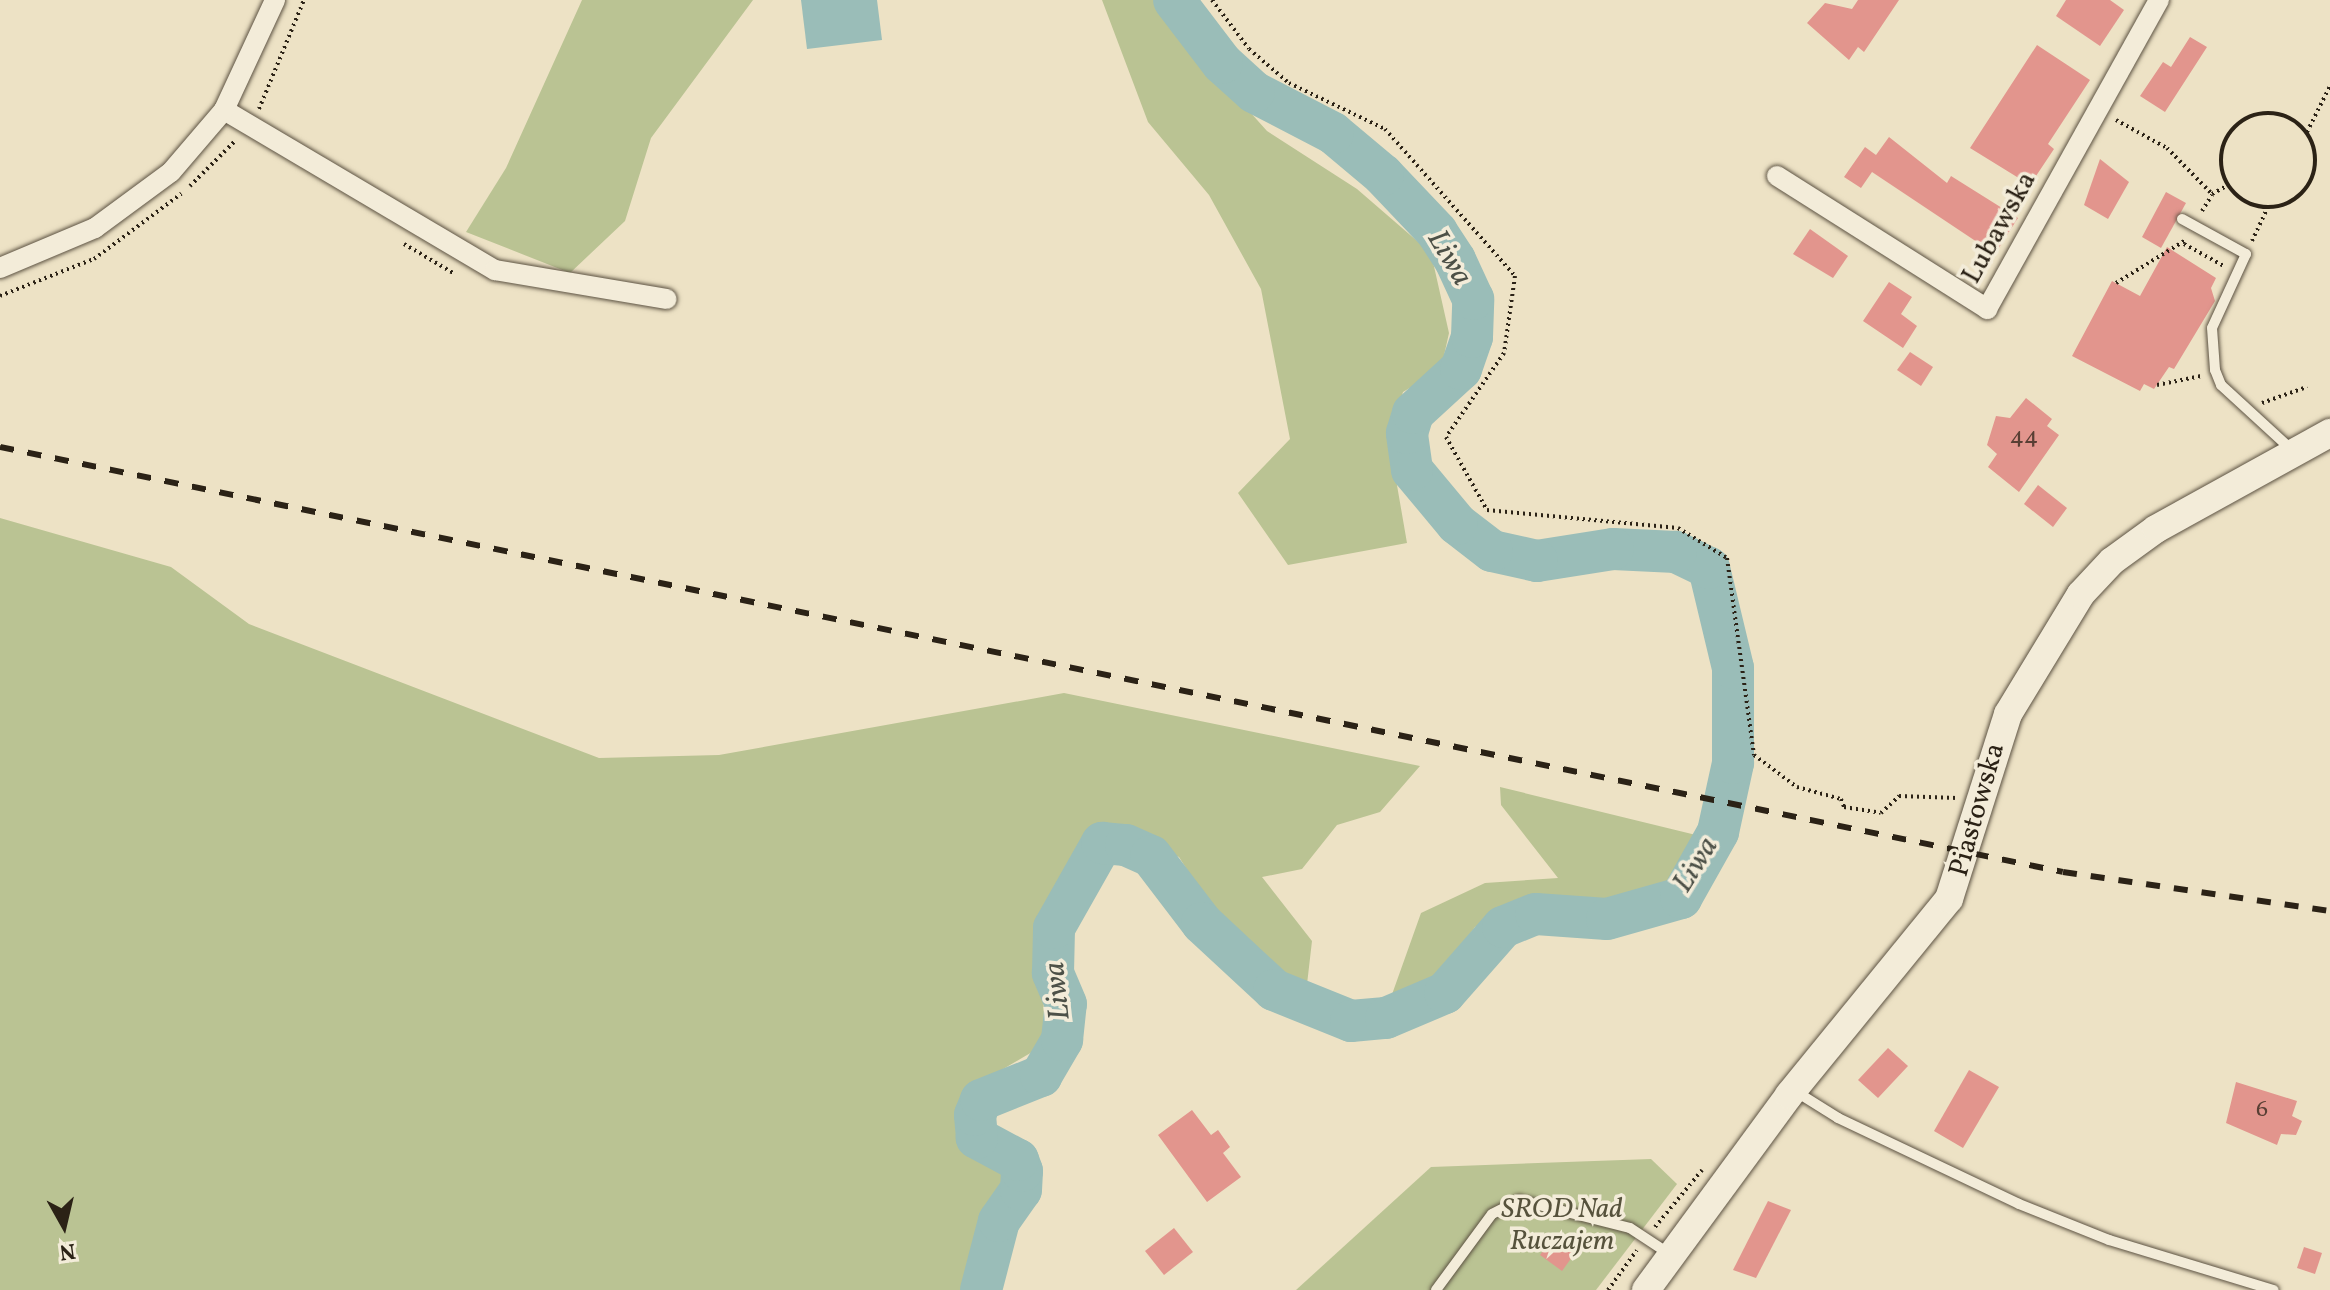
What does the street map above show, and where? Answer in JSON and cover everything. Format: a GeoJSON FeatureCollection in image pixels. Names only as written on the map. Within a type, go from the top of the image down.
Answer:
{"type":"FeatureCollection","features":[{"type":"Feature","properties":{"kind":"street"},"geometry":{"type":"LineString","coordinates":[[0,268],[95,228],[171,172],[224,110],[275,0]]}},
{"type":"Feature","properties":{"kind":"street","name":"Lubawska"},"geometry":{"type":"LineString","coordinates":[[1777,176],[1987,309],[2159,0]]}},
{"type":"Feature","properties":{"kind":"street"},"geometry":{"type":"LineString","coordinates":[[224,110],[495,270],[667,299]]}},
{"type":"Feature","properties":{"kind":"street","name":"Piastowska"},"geometry":{"type":"LineString","coordinates":[[1646,1290],[1793,1090],[1949,899],[1965,864],[1979,801],[2008,714],[2081,594],[2112,561],[2156,529],[2330,433]]}},
{"type":"Feature","properties":{"kind":"lane"},"geometry":{"type":"LineString","coordinates":[[2182,219],[2246,254],[2212,328],[2216,373],[2244,406],[2295,452]]}},
{"type":"Feature","properties":{"kind":"lane"},"geometry":{"type":"LineString","coordinates":[[1793,1090],[1838,1118],[2019,1204],[2109,1240],[2274,1290]]}},
{"type":"Feature","properties":{"kind":"lane"},"geometry":{"type":"LineString","coordinates":[[1436,1290],[1492,1214],[1519,1200],[1630,1228],[1671,1255]]}},
{"type":"Feature","properties":{"kind":"path"},"geometry":{"type":"LineString","coordinates":[[1212,0],[1249,49],[1289,83],[1385,129],[1515,276],[1504,353],[1446,437],[1487,510],[1678,528],[1727,558],[1754,755],[1797,787],[1841,799],[1844,807],[1881,813],[1899,796],[1979,801]]}},
{"type":"Feature","properties":{"kind":"path"},"geometry":{"type":"LineString","coordinates":[[2307,132],[2330,86]]}},
{"type":"Feature","properties":{"kind":"path"},"geometry":{"type":"LineString","coordinates":[[2099,110],[2167,148],[2212,194]]}},
{"type":"Feature","properties":{"kind":"path"},"geometry":{"type":"LineString","coordinates":[[2277,113],[2307,132],[2315,159],[2312,177],[2294,199],[2268,207],[2249,203],[2228,185],[2222,149],[2243,120],[2277,113]]}},
{"type":"Feature","properties":{"kind":"path"},"geometry":{"type":"LineString","coordinates":[[2116,283],[2184,244],[2212,194],[2228,185]]}},
{"type":"Feature","properties":{"kind":"path"},"geometry":{"type":"LineString","coordinates":[[2246,254],[2268,207]]}},
{"type":"Feature","properties":{"kind":"path"},"geometry":{"type":"LineString","coordinates":[[2184,244],[2236,273]]}},
{"type":"Feature","properties":{"kind":"path"},"geometry":{"type":"LineString","coordinates":[[2157,385],[2216,373]]}},
{"type":"Feature","properties":{"kind":"path"},"geometry":{"type":"LineString","coordinates":[[2244,406],[2307,387]]}},
{"type":"Feature","properties":{"kind":"green space"},"geometry":{"type":"Polygon","coordinates":[[[582,0],[753,0],[651,138],[625,221],[570,273],[466,232],[506,168],[582,0]]]}},
{"type":"Feature","properties":{"kind":"green space"},"geometry":{"type":"Polygon","coordinates":[[[1102,0],[1162,0],[1178,32],[1267,131],[1357,189],[1431,253],[1449,333],[1441,369],[1403,392],[1389,439],[1407,543],[1288,565],[1238,493],[1290,439],[1261,289],[1209,195],[1148,122],[1102,0]]]}},
{"type":"Feature","properties":{"kind":"green space"},"geometry":{"type":"Polygon","coordinates":[[[0,518],[171,567],[249,624],[599,758],[719,755],[1064,693],[1420,766],[1380,812],[1337,825],[1302,869],[1262,877],[1312,941],[1306,993],[1222,925],[1179,857],[1115,828],[1086,836],[1043,927],[1044,1045],[966,1091],[963,1147],[1006,1168],[962,1290],[0,1290],[0,518]]]}},
{"type":"Feature","properties":{"kind":"green space"},"geometry":{"type":"Polygon","coordinates":[[[1500,787],[1696,835],[1669,884],[1592,909],[1532,903],[1475,927],[1434,983],[1390,1000],[1421,913],[1485,883],[1558,878],[1501,805],[1500,787]]]}},
{"type":"Feature","properties":{"kind":"green space","name":"SROD Nad Ruczajem"},"geometry":{"type":"Polygon","coordinates":[[[1651,1159],[1677,1184],[1596,1290],[1296,1290],[1431,1167],[1651,1159]]]}},
{"type":"Feature","properties":{"kind":"water"},"geometry":{"type":"Polygon","coordinates":[[[801,0],[877,0],[882,40],[807,49],[801,0]]]}},
{"type":"Feature","properties":{"kind":"building"},"geometry":{"type":"Polygon","coordinates":[[[1858,0],[1899,0],[1864,52],[1858,47],[1849,60],[1807,23],[1825,3],[1852,9],[1858,0]]]}},
{"type":"Feature","properties":{"kind":"building"},"geometry":{"type":"Polygon","coordinates":[[[2066,0],[2110,0],[2124,10],[2100,46],[2056,16],[2066,0]]]}},
{"type":"Feature","properties":{"kind":"building"},"geometry":{"type":"Polygon","coordinates":[[[2190,37],[2207,47],[2165,112],[2140,96],[2163,62],[2171,67],[2190,37]]]}},
{"type":"Feature","properties":{"kind":"building"},"geometry":{"type":"Polygon","coordinates":[[[2037,45],[2090,80],[2048,144],[2054,149],[2030,185],[1970,148],[2037,45]]]}},
{"type":"Feature","properties":{"kind":"building"},"geometry":{"type":"Polygon","coordinates":[[[1889,137],[1947,183],[1951,176],[2018,218],[1995,254],[1872,172],[1861,188],[1844,177],[1865,147],[1876,155],[1889,137]]]}},
{"type":"Feature","properties":{"kind":"building"},"geometry":{"type":"Polygon","coordinates":[[[2100,159],[2129,182],[2108,219],[2084,205],[2100,159]]]}},
{"type":"Feature","properties":{"kind":"building"},"geometry":{"type":"Polygon","coordinates":[[[2166,192],[2186,203],[2161,248],[2142,237],[2166,192]]]}},
{"type":"Feature","properties":{"kind":"building"},"geometry":{"type":"Polygon","coordinates":[[[1810,229],[1848,256],[1833,278],[1793,254],[1810,229]]]}},
{"type":"Feature","properties":{"kind":"building"},"geometry":{"type":"Polygon","coordinates":[[[2167,247],[2216,278],[2211,288],[2215,301],[2174,369],[2169,367],[2154,389],[2144,384],[2140,391],[2072,356],[2112,281],[2140,296],[2167,247]]]}},
{"type":"Feature","properties":{"kind":"building"},"geometry":{"type":"Polygon","coordinates":[[[1889,282],[1912,297],[1901,314],[1917,326],[1903,348],[1863,321],[1889,282]]]}},
{"type":"Feature","properties":{"kind":"building"},"geometry":{"type":"Polygon","coordinates":[[[1910,352],[1933,367],[1921,386],[1897,370],[1910,352]]]}},
{"type":"Feature","properties":{"kind":"building"},"geometry":{"type":"Polygon","coordinates":[[[2026,398],[2052,419],[2047,426],[2059,435],[2019,492],[1988,467],[1997,454],[1987,445],[1996,416],[2010,418],[2026,398]]]}},
{"type":"Feature","properties":{"kind":"building"},"geometry":{"type":"Polygon","coordinates":[[[2038,485],[2067,508],[2053,527],[2024,504],[2038,485]]]}},
{"type":"Feature","properties":{"kind":"building"},"geometry":{"type":"Polygon","coordinates":[[[1888,1048],[1908,1066],[1878,1098],[1858,1080],[1888,1048]]]}},
{"type":"Feature","properties":{"kind":"building"},"geometry":{"type":"Polygon","coordinates":[[[1969,1070],[1999,1087],[1963,1148],[1934,1131],[1969,1070]]]}},
{"type":"Feature","properties":{"kind":"building"},"geometry":{"type":"Polygon","coordinates":[[[2236,1082],[2297,1101],[2292,1116],[2302,1121],[2296,1135],[2281,1134],[2277,1145],[2226,1123],[2236,1082]]]}},
{"type":"Feature","properties":{"kind":"building"},"geometry":{"type":"Polygon","coordinates":[[[1192,1110],[1211,1135],[1218,1130],[1230,1147],[1223,1153],[1241,1177],[1207,1202],[1158,1135],[1192,1110]]]}},
{"type":"Feature","properties":{"kind":"building"},"geometry":{"type":"Polygon","coordinates":[[[1768,1201],[1791,1210],[1756,1278],[1733,1270],[1768,1201]]]}},
{"type":"Feature","properties":{"kind":"building"},"geometry":{"type":"Polygon","coordinates":[[[1174,1228],[1193,1252],[1164,1275],[1145,1251],[1174,1228]]]}},
{"type":"Feature","properties":{"kind":"building"},"geometry":{"type":"Polygon","coordinates":[[[1553,1237],[1575,1253],[1562,1271],[1540,1255],[1553,1237]]]}},
{"type":"Feature","properties":{"kind":"building"},"geometry":{"type":"Polygon","coordinates":[[[2304,1247],[2322,1253],[2315,1274],[2297,1268],[2304,1247]]]}},
{"type":"Feature","properties":{"kind":"waterway","name":"Liwa"},"geometry":{"type":"LineString","coordinates":[[981,1290],[999,1221],[1021,1190],[1022,1171],[1018,1160],[977,1138],[975,1115],[981,1100],[1041,1076],[1062,1040],[1066,1004],[1053,973],[1054,928],[1102,843],[1126,845],[1151,856],[1202,923],[1274,990],[1351,1021],[1386,1018],[1445,993],[1503,927],[1536,914],[1607,919],[1681,898],[1718,832],[1733,763],[1733,668],[1709,568],[1676,552],[1613,549],[1537,561],[1492,551],[1457,524],[1412,470],[1407,433],[1413,413],[1461,369],[1472,337],[1473,299],[1455,260],[1437,232],[1383,175],[1333,133],[1254,92],[1222,63],[1174,0]]}},
{"type":"Feature","properties":{"kind":"railway"},"geometry":{"type":"LineString","coordinates":[[0,447],[2063,872],[2330,911]]}}]}
